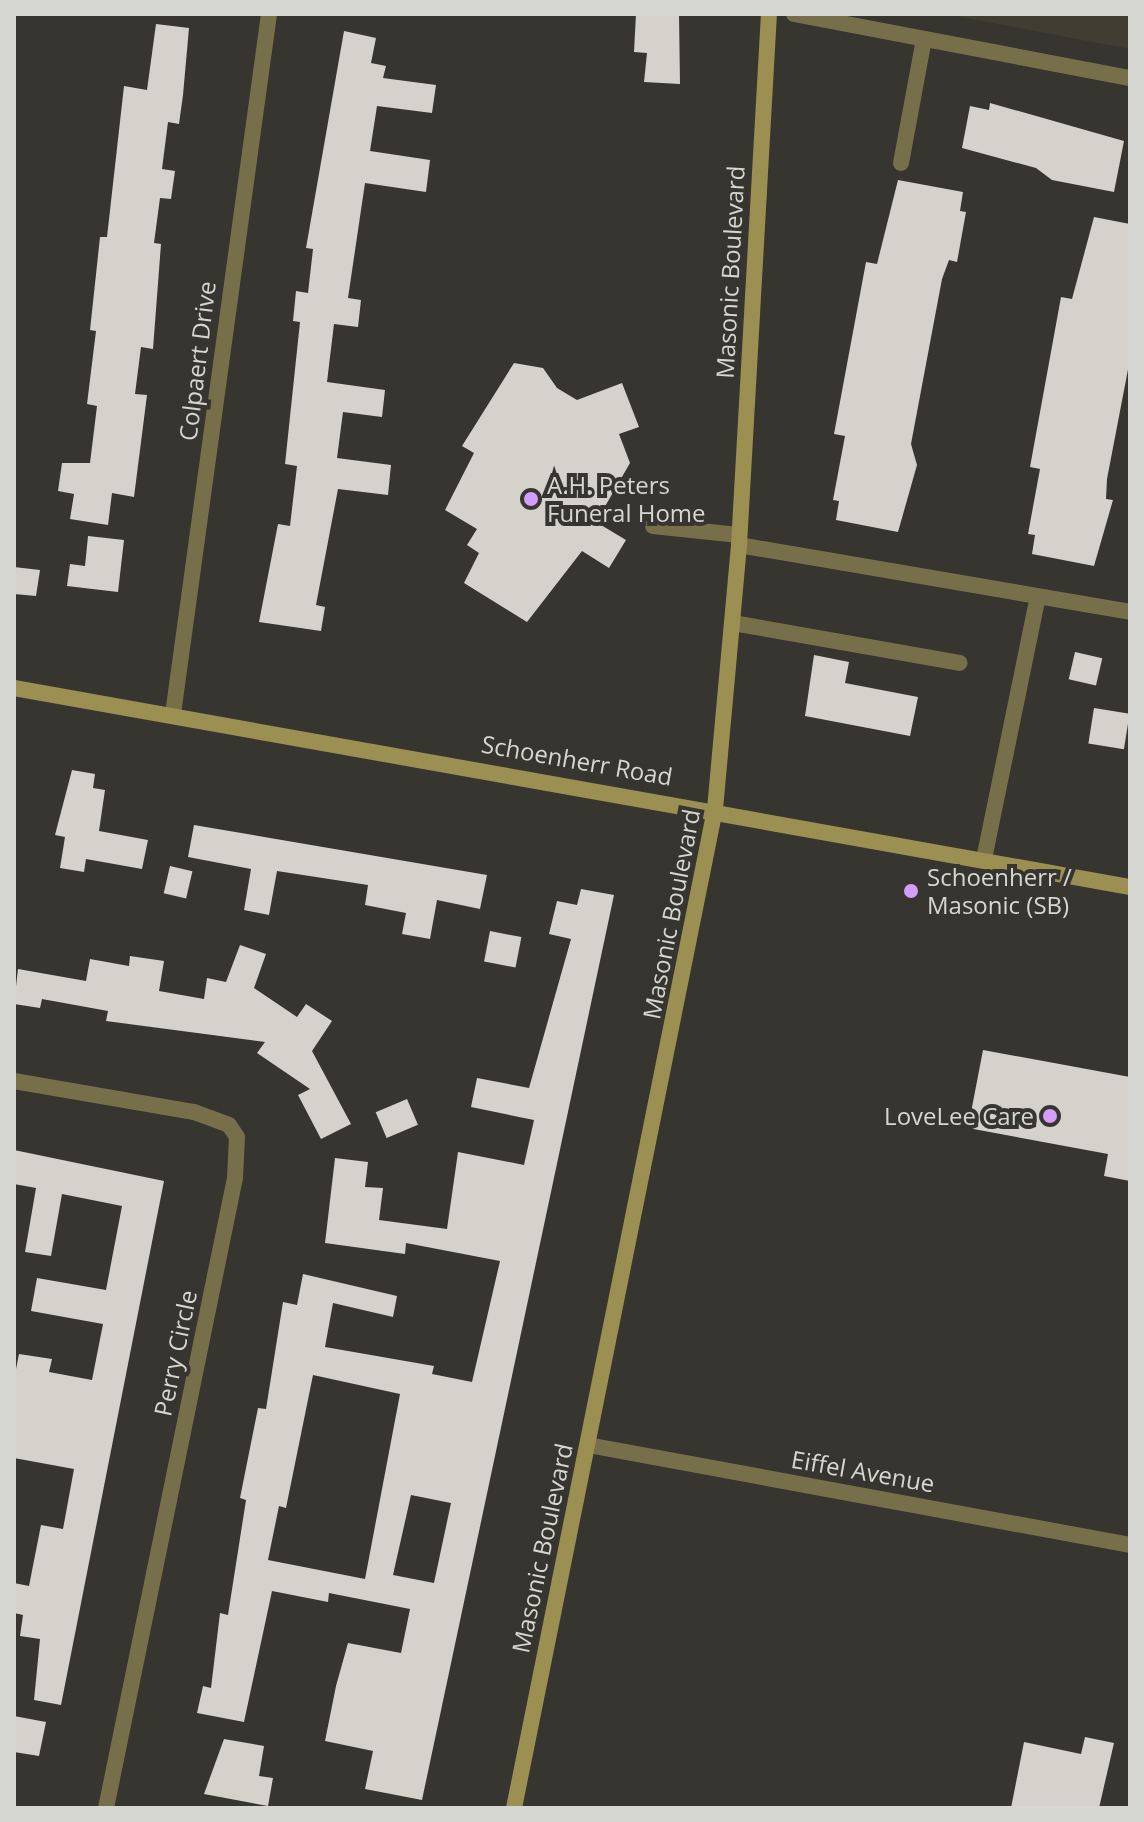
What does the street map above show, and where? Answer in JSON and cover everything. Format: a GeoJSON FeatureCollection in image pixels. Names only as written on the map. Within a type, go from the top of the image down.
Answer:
{"type":"FeatureCollection","features":[{"type":"Feature","properties":{"kind":"street","name":"Colpaert Drive"},"geometry":{"type":"LineString","coordinates":[[173,714],[269,14]]}},
{"type":"Feature","properties":{"kind":"street","name":"Masonic Boulevard"},"geometry":{"type":"LineString","coordinates":[[514,1808],[715,809],[739,540],[769,14]]}},
{"type":"Feature","properties":{"kind":"street"},"geometry":{"type":"LineString","coordinates":[[794,14],[1130,78]]}},
{"type":"Feature","properties":{"kind":"street"},"geometry":{"type":"LineString","coordinates":[[901,163],[924,39]]}},
{"type":"Feature","properties":{"kind":"street"},"geometry":{"type":"LineString","coordinates":[[653,526],[1130,612]]}},
{"type":"Feature","properties":{"kind":"street"},"geometry":{"type":"LineString","coordinates":[[984,859],[1038,596]]}},
{"type":"Feature","properties":{"kind":"street"},"geometry":{"type":"LineString","coordinates":[[733,623],[960,663]]}},
{"type":"Feature","properties":{"kind":"street","name":"Schoenherr Road"},"geometry":{"type":"LineString","coordinates":[[14,688],[715,809],[1130,887]]}},
{"type":"Feature","properties":{"kind":"street","name":"Perry Circle"},"geometry":{"type":"LineString","coordinates":[[14,1081],[194,1112],[229,1125],[237,1137],[235,1178],[106,1808]]}},
{"type":"Feature","properties":{"kind":"street","name":"Eiffel Avenue"},"geometry":{"type":"LineString","coordinates":[[588,1445],[1130,1545]]}},
{"type":"Feature","properties":{"kind":"shaded area"},"geometry":{"type":"Polygon","coordinates":[[[945,14],[1130,14],[1130,49],[945,14]]]}},
{"type":"Feature","properties":{"kind":"building"},"geometry":{"type":"Polygon","coordinates":[[[636,14],[679,14],[680,84],[644,82],[647,53],[634,52],[636,14]]]}},
{"type":"Feature","properties":{"kind":"building"},"geometry":{"type":"Polygon","coordinates":[[[156,24],[189,28],[183,95],[179,124],[168,122],[162,169],[175,171],[171,199],[160,198],[154,243],[161,244],[153,349],[141,347],[135,394],[147,395],[134,497],[112,493],[108,525],[70,519],[74,494],[58,491],[62,463],[90,463],[97,406],[87,404],[96,331],[90,330],[100,237],[107,237],[124,86],[147,90],[156,24]]]}},
{"type":"Feature","properties":{"kind":"building"},"geometry":{"type":"Polygon","coordinates":[[[344,31],[376,38],[371,63],[386,66],[383,78],[436,85],[432,113],[377,106],[370,151],[430,160],[426,192],[365,183],[348,298],[361,300],[358,327],[334,324],[327,382],[385,390],[382,417],[343,412],[337,458],[391,465],[388,495],[338,489],[316,605],[325,607],[321,631],[259,622],[278,524],[290,526],[297,466],[285,464],[300,322],[293,321],[296,291],[308,293],[313,249],[306,248],[344,31]]]}},
{"type":"Feature","properties":{"kind":"building"},"geometry":{"type":"Polygon","coordinates":[[[990,103],[1124,141],[1114,192],[1052,180],[1036,168],[962,148],[970,106],[989,110],[990,103]]]}},
{"type":"Feature","properties":{"kind":"building"},"geometry":{"type":"Polygon","coordinates":[[[898,180],[963,192],[960,211],[966,212],[957,262],[949,260],[942,279],[911,444],[917,465],[898,532],[836,520],[839,501],[833,500],[845,436],[834,434],[866,262],[877,264],[898,180]]]}},
{"type":"Feature","properties":{"kind":"building"},"geometry":{"type":"Polygon","coordinates":[[[1094,217],[1130,224],[1130,359],[1107,479],[1106,499],[1113,500],[1094,566],[1032,554],[1035,535],[1028,534],[1040,469],[1030,467],[1061,297],[1072,299],[1094,217]]]}},
{"type":"Feature","properties":{"kind":"building","name":"A.H. Peters Funeral Home"},"geometry":{"type":"Polygon","coordinates":[[[514,363],[543,368],[557,388],[577,400],[622,383],[639,427],[619,434],[630,463],[596,522],[626,540],[609,568],[582,551],[527,622],[464,583],[479,553],[467,545],[477,529],[445,510],[474,453],[462,446],[514,363]]]}},
{"type":"Feature","properties":{"kind":"building"},"geometry":{"type":"Polygon","coordinates":[[[88,536],[124,540],[118,592],[67,586],[70,564],[85,566],[88,536]]]}},
{"type":"Feature","properties":{"kind":"building"},"geometry":{"type":"Polygon","coordinates":[[[14,567],[40,570],[36,596],[14,594],[14,567]]]}},
{"type":"Feature","properties":{"kind":"building"},"geometry":{"type":"Polygon","coordinates":[[[1075,652],[1102,658],[1096,686],[1069,679],[1075,652]]]}},
{"type":"Feature","properties":{"kind":"building"},"geometry":{"type":"Polygon","coordinates":[[[814,655],[849,662],[845,683],[918,697],[910,736],[805,716],[814,655]]]}},
{"type":"Feature","properties":{"kind":"building"},"geometry":{"type":"Polygon","coordinates":[[[1094,708],[1130,714],[1124,749],[1088,744],[1094,708]]]}},
{"type":"Feature","properties":{"kind":"building"},"geometry":{"type":"Polygon","coordinates":[[[72,770],[95,774],[93,788],[105,790],[99,831],[148,840],[142,869],[86,859],[84,872],[60,868],[65,837],[55,835],[72,770]]]}},
{"type":"Feature","properties":{"kind":"building"},"geometry":{"type":"Polygon","coordinates":[[[194,825],[487,875],[480,909],[437,900],[430,939],[402,934],[406,913],[365,905],[368,885],[277,871],[269,915],[244,910],[251,869],[188,857],[194,825]]]}},
{"type":"Feature","properties":{"kind":"building"},"geometry":{"type":"Polygon","coordinates":[[[170,866],[192,871],[186,898],[164,893],[170,866]]]}},
{"type":"Feature","properties":{"kind":"building"},"geometry":{"type":"Polygon","coordinates":[[[581,889],[614,895],[422,1800],[365,1789],[373,1751],[325,1741],[336,1686],[348,1643],[401,1653],[410,1609],[329,1593],[328,1602],[272,1591],[244,1722],[197,1713],[203,1686],[211,1688],[220,1613],[228,1615],[246,1500],[240,1498],[258,1408],[266,1409],[283,1302],[297,1305],[303,1274],[397,1296],[393,1317],[333,1303],[325,1347],[434,1366],[432,1374],[472,1382],[500,1261],[406,1243],[405,1254],[325,1243],[335,1158],[368,1162],[365,1187],[383,1188],[379,1220],[447,1229],[458,1152],[524,1165],[534,1120],[471,1107],[477,1078],[529,1088],[571,939],[549,934],[557,901],[577,905],[581,889]],[[313,1375],[286,1508],[279,1506],[268,1560],[365,1579],[400,1394],[313,1375]],[[411,1495],[393,1575],[434,1583],[451,1503],[411,1495]]]}},
{"type":"Feature","properties":{"kind":"building"},"geometry":{"type":"Polygon","coordinates":[[[490,931],[521,937],[515,968],[484,961],[490,931]]]}},
{"type":"Feature","properties":{"kind":"building"},"geometry":{"type":"Polygon","coordinates":[[[240,945],[266,954],[254,988],[297,1017],[306,1004],[332,1021],[312,1051],[351,1124],[321,1139],[298,1095],[310,1089],[257,1053],[265,1042],[106,1021],[108,1011],[42,999],[40,1008],[14,1004],[18,969],[86,981],[90,959],[129,966],[130,956],[164,961],[159,991],[204,999],[207,978],[226,982],[240,945]]]}},
{"type":"Feature","properties":{"kind":"building","name":"LoveLee Care"},"geometry":{"type":"Polygon","coordinates":[[[983,1050],[1130,1077],[1130,1181],[1104,1176],[1108,1154],[968,1128],[983,1050]]]}},
{"type":"Feature","properties":{"kind":"building"},"geometry":{"type":"Polygon","coordinates":[[[407,1099],[418,1125],[387,1138],[376,1112],[407,1099]]]}},
{"type":"Feature","properties":{"kind":"building"},"geometry":{"type":"Polygon","coordinates":[[[14,1150],[164,1181],[61,1705],[34,1700],[40,1639],[20,1636],[23,1615],[14,1613],[14,1583],[29,1586],[41,1525],[63,1529],[74,1469],[14,1458],[14,1379],[19,1354],[52,1359],[49,1372],[92,1380],[103,1324],[31,1311],[37,1278],[106,1290],[122,1206],[62,1194],[51,1256],[25,1252],[36,1188],[14,1184],[14,1150]]]}},
{"type":"Feature","properties":{"kind":"building"},"geometry":{"type":"Polygon","coordinates":[[[14,1716],[46,1722],[39,1756],[14,1752],[14,1716]]]}},
{"type":"Feature","properties":{"kind":"building"},"geometry":{"type":"Polygon","coordinates":[[[1085,1737],[1114,1743],[1099,1808],[1011,1808],[1024,1742],[1081,1754],[1085,1737]]]}},
{"type":"Feature","properties":{"kind":"building"},"geometry":{"type":"Polygon","coordinates":[[[224,1739],[264,1746],[259,1776],[273,1778],[268,1806],[204,1794],[224,1739]]]}},
{"type":"Feature","properties":{"kind":"place","name":"A.H. Peters Funeral Home"},"geometry":{"type":"Point","coordinates":[531,499]}},
{"type":"Feature","properties":{"kind":"place","name":"Schoenherr / Masonic (SB)"},"geometry":{"type":"Point","coordinates":[911,891]}},
{"type":"Feature","properties":{"kind":"place","name":"LoveLee Care"},"geometry":{"type":"Point","coordinates":[1050,1116]}}]}
